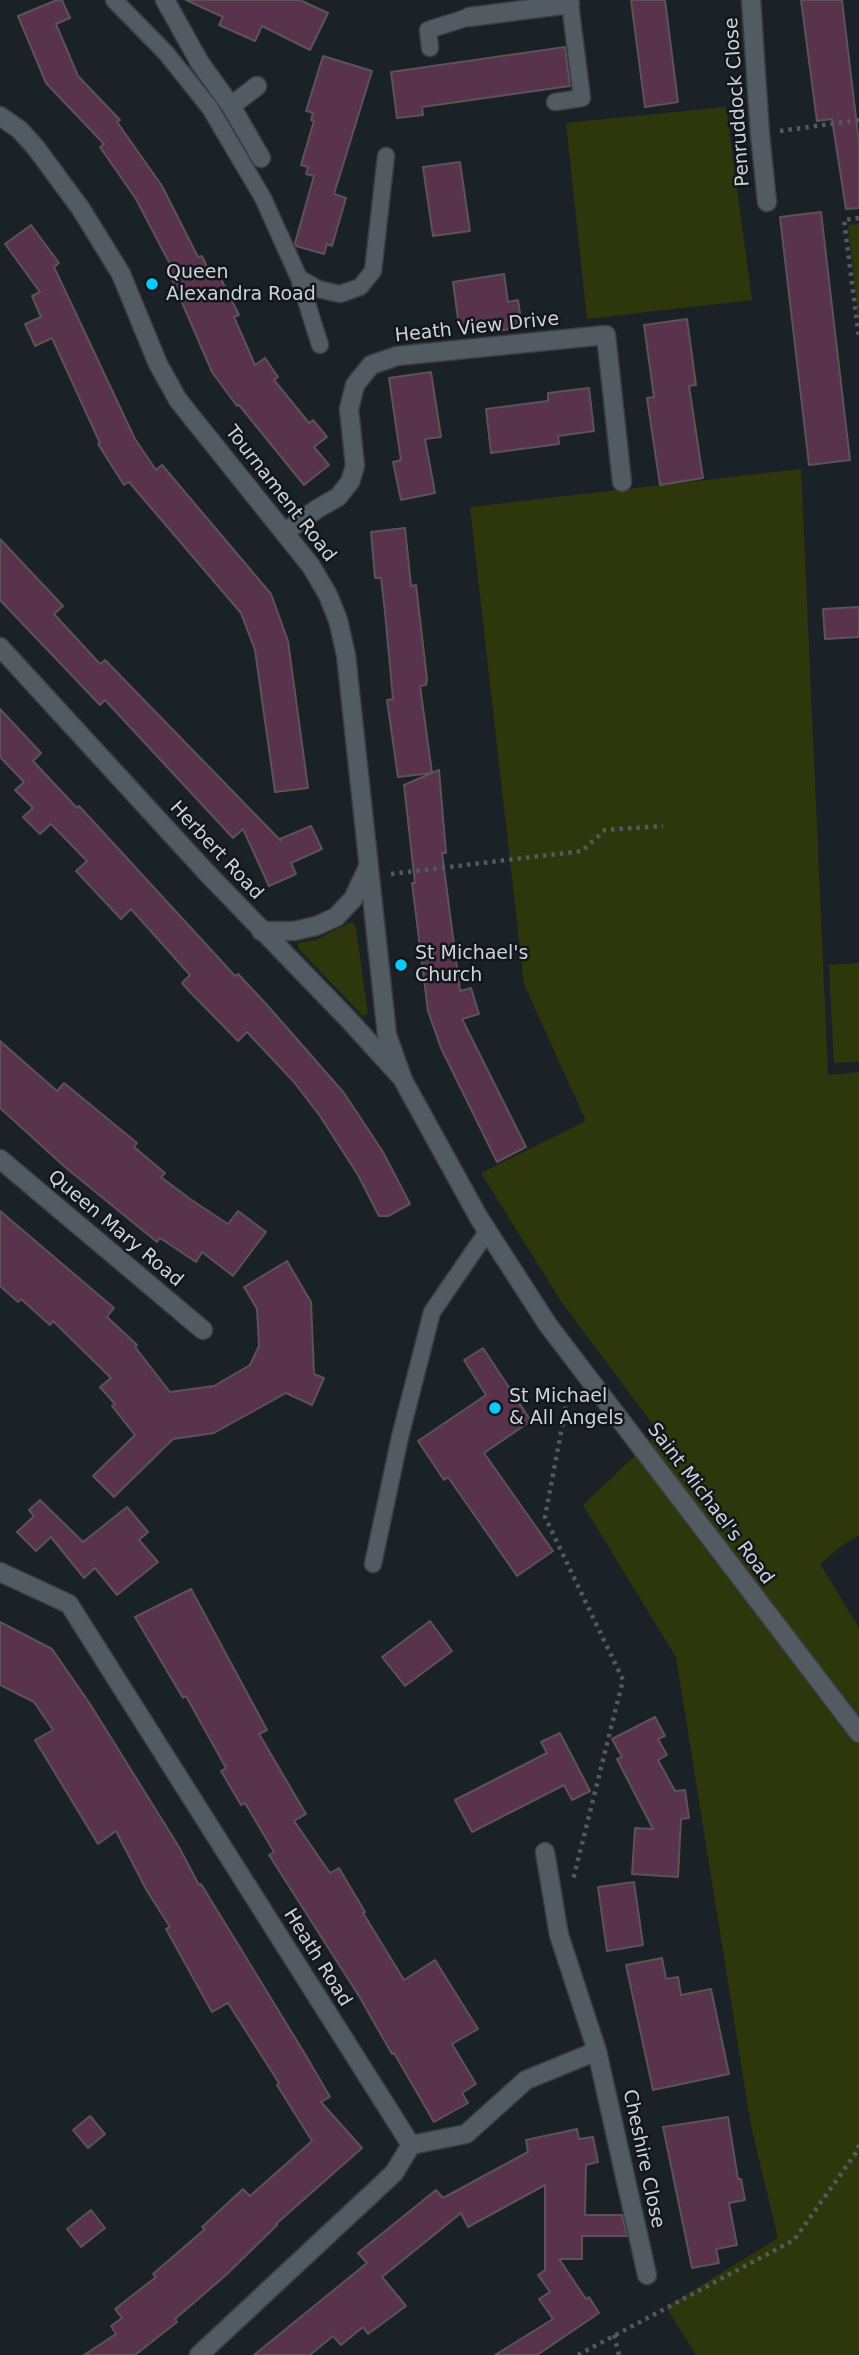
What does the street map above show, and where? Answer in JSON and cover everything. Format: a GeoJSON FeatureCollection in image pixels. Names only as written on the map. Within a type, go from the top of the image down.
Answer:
{"type":"FeatureCollection","features":[{"type":"Feature","properties":{"kind":"street"},"geometry":{"type":"LineString","coordinates":[[165,0],[200,63],[231,106],[261,158]]}},
{"type":"Feature","properties":{"kind":"street","name":"Penruddock Close"},"geometry":{"type":"LineString","coordinates":[[751,0],[767,202]]}},
{"type":"Feature","properties":{"kind":"street"},"geometry":{"type":"LineString","coordinates":[[469,17],[523,5],[570,4]]}},
{"type":"Feature","properties":{"kind":"street"},"geometry":{"type":"LineString","coordinates":[[231,106],[257,86]]}},
{"type":"Feature","properties":{"kind":"street","name":"Tournament Road"},"geometry":{"type":"LineString","coordinates":[[0,116],[20,130],[36,148],[81,209],[121,274],[158,364],[173,392],[311,566],[328,595],[338,620],[346,655],[387,1035],[403,1080]]}},
{"type":"Feature","properties":{"kind":"street","name":"Heath View Drive"},"geometry":{"type":"LineString","coordinates":[[285,532],[338,497],[349,482],[355,466],[349,409],[355,385],[371,365],[397,356],[606,335],[622,482]]}},
{"type":"Feature","properties":{"kind":"street","name":"Herbert Road"},"geometry":{"type":"LineString","coordinates":[[0,647],[403,1080]]}},
{"type":"Feature","properties":{"kind":"street"},"geometry":{"type":"LineString","coordinates":[[261,930],[294,931],[316,926],[336,917],[353,899],[368,872]]}},
{"type":"Feature","properties":{"kind":"street","name":"Saint Michael's Road"},"geometry":{"type":"LineString","coordinates":[[403,1080],[487,1232],[574,1362],[859,1733]]}},
{"type":"Feature","properties":{"kind":"street","name":"Queen Mary Road"},"geometry":{"type":"LineString","coordinates":[[0,1159],[203,1330]]}},
{"type":"Feature","properties":{"kind":"street","name":"Heath Road"},"geometry":{"type":"LineString","coordinates":[[0,1572],[69,1604],[411,2145]]}},
{"type":"Feature","properties":{"kind":"street","name":"Cheshire Close"},"geometry":{"type":"LineString","coordinates":[[545,1852],[559,1935],[597,2051],[647,2275]]}},
{"type":"Feature","properties":{"kind":"street"},"geometry":{"type":"LineString","coordinates":[[199,2355],[394,2173],[411,2145],[466,2134],[526,2080],[597,2051]]}},
{"type":"Feature","properties":{"kind":"lane"},"geometry":{"type":"LineString","coordinates":[[114,0],[166,53],[210,108],[263,198],[299,278],[320,345]]}},
{"type":"Feature","properties":{"kind":"lane"},"geometry":{"type":"LineString","coordinates":[[555,102],[582,98],[570,4]]}},
{"type":"Feature","properties":{"kind":"lane"},"geometry":{"type":"LineString","coordinates":[[430,48],[428,30],[469,17]]}},
{"type":"Feature","properties":{"kind":"lane"},"geometry":{"type":"LineString","coordinates":[[299,278],[317,289],[340,294],[360,288],[373,271],[386,156]]}},
{"type":"Feature","properties":{"kind":"lane"},"geometry":{"type":"LineString","coordinates":[[373,1564],[400,1437],[432,1312],[487,1232]]}},
{"type":"Feature","properties":{"kind":"path"},"geometry":{"type":"LineString","coordinates":[[760,134],[859,120]]}},
{"type":"Feature","properties":{"kind":"path"},"geometry":{"type":"LineString","coordinates":[[859,218],[844,220],[859,338]]}},
{"type":"Feature","properties":{"kind":"path"},"geometry":{"type":"LineString","coordinates":[[368,872],[582,851],[606,830],[663,826]]}},
{"type":"Feature","properties":{"kind":"path"},"geometry":{"type":"LineString","coordinates":[[573,1881],[623,1680],[545,1517],[574,1362]]}},
{"type":"Feature","properties":{"kind":"path"},"geometry":{"type":"LineString","coordinates":[[578,2355],[794,2240],[858,2150],[859,2143]]}},
{"type":"Feature","properties":{"kind":"path"},"geometry":{"type":"LineString","coordinates":[[614,2336],[619,2355]]}},
{"type":"Feature","properties":{"kind":"green space"},"geometry":{"type":"Polygon","coordinates":[[[726,107],[752,300],[587,319],[566,123],[726,107]]]}},
{"type":"Feature","properties":{"kind":"green space"},"geometry":{"type":"Polygon","coordinates":[[[859,224],[859,324],[848,225],[859,224]]]}},
{"type":"Feature","properties":{"kind":"green space"},"geometry":{"type":"Polygon","coordinates":[[[801,469],[828,1075],[859,1072],[859,1535],[820,1564],[859,1628],[859,2355],[696,2355],[666,2307],[778,2238],[751,2126],[676,1657],[583,1505],[659,1433],[561,1301],[481,1173],[586,1121],[524,984],[470,507],[801,469]]]}},
{"type":"Feature","properties":{"kind":"green space"},"geometry":{"type":"Polygon","coordinates":[[[353,923],[356,929],[368,1014],[363,1016],[298,948],[298,943],[316,940],[353,923]]]}},
{"type":"Feature","properties":{"kind":"green space"},"geometry":{"type":"Polygon","coordinates":[[[859,963],[859,1062],[834,1063],[829,965],[859,963]]]}},
{"type":"Feature","properties":{"kind":"building"},"geometry":{"type":"Polygon","coordinates":[[[62,0],[70,18],[56,24],[78,76],[120,120],[117,122],[162,186],[198,257],[202,256],[210,274],[217,271],[239,315],[234,317],[255,365],[265,358],[278,377],[274,380],[309,423],[313,420],[327,437],[314,447],[329,465],[304,485],[212,372],[168,270],[172,268],[136,199],[100,147],[104,144],[46,83],[18,16],[62,0]]]}},
{"type":"Feature","properties":{"kind":"building"},"geometry":{"type":"Polygon","coordinates":[[[186,0],[300,0],[328,13],[310,50],[262,26],[255,41],[219,25],[223,17],[186,0]]]}},
{"type":"Feature","properties":{"kind":"building"},"geometry":{"type":"Polygon","coordinates":[[[631,0],[665,0],[678,102],[645,107],[631,0]]]}},
{"type":"Feature","properties":{"kind":"building"},"geometry":{"type":"Polygon","coordinates":[[[801,0],[842,0],[859,143],[859,208],[846,209],[832,119],[817,121],[801,0]]]}},
{"type":"Feature","properties":{"kind":"building"},"geometry":{"type":"Polygon","coordinates":[[[565,47],[570,86],[422,107],[423,115],[397,118],[391,72],[565,47]]]}},
{"type":"Feature","properties":{"kind":"building"},"geometry":{"type":"Polygon","coordinates":[[[323,56],[372,71],[334,194],[346,198],[332,246],[327,244],[324,254],[296,246],[295,243],[314,176],[306,174],[308,167],[301,165],[314,121],[311,120],[313,113],[306,111],[323,56]]]}},
{"type":"Feature","properties":{"kind":"building"},"geometry":{"type":"Polygon","coordinates":[[[460,162],[470,231],[433,236],[423,167],[460,162]]]}},
{"type":"Feature","properties":{"kind":"building"},"geometry":{"type":"Polygon","coordinates":[[[821,212],[850,460],[809,465],[780,217],[821,212]]]}},
{"type":"Feature","properties":{"kind":"building"},"geometry":{"type":"Polygon","coordinates":[[[31,225],[59,263],[54,267],[135,439],[156,470],[162,465],[271,594],[288,641],[308,788],[275,792],[255,650],[241,613],[129,482],[124,485],[98,444],[100,443],[52,338],[35,346],[25,324],[41,317],[32,296],[40,292],[5,244],[31,225]]]}},
{"type":"Feature","properties":{"kind":"building"},"geometry":{"type":"Polygon","coordinates":[[[504,274],[508,302],[518,300],[522,327],[491,332],[490,321],[459,326],[453,282],[504,274]]]}},
{"type":"Feature","properties":{"kind":"building"},"geometry":{"type":"Polygon","coordinates":[[[687,319],[696,385],[689,386],[703,478],[660,485],[647,398],[654,397],[644,325],[687,319]]]}},
{"type":"Feature","properties":{"kind":"building"},"geometry":{"type":"Polygon","coordinates":[[[431,372],[441,437],[425,439],[435,493],[401,500],[393,462],[401,460],[389,378],[431,372]]]}},
{"type":"Feature","properties":{"kind":"building"},"geometry":{"type":"Polygon","coordinates":[[[589,388],[594,431],[558,436],[559,444],[491,453],[486,409],[548,401],[548,393],[589,388]]]}},
{"type":"Feature","properties":{"kind":"building"},"geometry":{"type":"Polygon","coordinates":[[[405,528],[411,586],[416,585],[427,679],[426,685],[420,686],[432,773],[398,777],[387,700],[393,699],[385,612],[381,578],[375,578],[371,532],[405,528]]]}},
{"type":"Feature","properties":{"kind":"building"},"geometry":{"type":"Polygon","coordinates":[[[0,539],[63,606],[54,614],[100,664],[105,660],[281,841],[280,839],[311,826],[322,849],[291,863],[296,874],[269,886],[243,829],[233,838],[105,700],[100,705],[0,600],[0,539]]]}},
{"type":"Feature","properties":{"kind":"building"},"geometry":{"type":"Polygon","coordinates":[[[859,607],[859,637],[825,639],[823,609],[859,607]]]}},
{"type":"Feature","properties":{"kind":"building"},"geometry":{"type":"Polygon","coordinates":[[[0,709],[41,753],[33,761],[77,808],[79,806],[235,976],[238,974],[344,1093],[383,1152],[410,1204],[388,1216],[379,1216],[358,1175],[320,1116],[294,1082],[247,1032],[238,1041],[190,992],[182,983],[190,975],[131,909],[121,919],[76,871],[87,861],[51,824],[40,834],[23,817],[33,808],[15,790],[24,782],[0,757],[0,709]]]}},
{"type":"Feature","properties":{"kind":"building"},"geometry":{"type":"Polygon","coordinates":[[[439,770],[446,853],[442,853],[460,991],[471,988],[479,1014],[462,1019],[526,1147],[497,1162],[441,1048],[428,1011],[412,883],[415,883],[404,785],[439,770]]]}},
{"type":"Feature","properties":{"kind":"building"},"geometry":{"type":"Polygon","coordinates":[[[0,1041],[57,1091],[64,1083],[137,1143],[134,1147],[165,1173],[161,1177],[190,1199],[228,1224],[238,1211],[266,1232],[233,1276],[202,1252],[196,1262],[160,1238],[157,1242],[65,1167],[0,1108],[0,1041]]]}},
{"type":"Feature","properties":{"kind":"building"},"geometry":{"type":"Polygon","coordinates":[[[0,1211],[114,1308],[107,1317],[137,1345],[135,1347],[170,1392],[214,1386],[250,1365],[259,1346],[257,1309],[244,1287],[287,1261],[311,1302],[314,1374],[324,1378],[312,1405],[286,1393],[214,1433],[173,1439],[114,1497],[93,1476],[135,1435],[112,1406],[115,1404],[100,1387],[111,1378],[53,1321],[50,1325],[21,1299],[18,1302],[0,1286],[0,1211]]]}},
{"type":"Feature","properties":{"kind":"building"},"geometry":{"type":"Polygon","coordinates":[[[483,1348],[531,1421],[484,1453],[553,1551],[517,1576],[448,1477],[444,1480],[418,1441],[486,1395],[464,1360],[483,1348]]]}},
{"type":"Feature","properties":{"kind":"building"},"geometry":{"type":"Polygon","coordinates":[[[40,1500],[83,1542],[127,1507],[148,1532],[139,1540],[158,1562],[117,1595],[95,1568],[84,1578],[51,1537],[36,1551],[17,1532],[34,1516],[29,1510],[40,1500]]]}},
{"type":"Feature","properties":{"kind":"building"},"geometry":{"type":"Polygon","coordinates":[[[191,1589],[267,1730],[259,1734],[306,1814],[294,1821],[330,1873],[339,1868],[404,1980],[435,1960],[478,2029],[452,2044],[476,2084],[462,2093],[468,2103],[434,2122],[359,1996],[269,1855],[274,1852],[245,1803],[241,1805],[221,1771],[226,1768],[186,1696],[183,1698],[135,1617],[191,1589]]]}},
{"type":"Feature","properties":{"kind":"building"},"geometry":{"type":"Polygon","coordinates":[[[430,1621],[452,1651],[405,1686],[382,1657],[430,1621]]]}},
{"type":"Feature","properties":{"kind":"building"},"geometry":{"type":"Polygon","coordinates":[[[0,1622],[52,1649],[90,1704],[330,2097],[321,2102],[362,2148],[276,2224],[226,2275],[175,2319],[177,2322],[135,2355],[84,2355],[116,2334],[111,2326],[122,2318],[115,2309],[156,2277],[153,2274],[205,2229],[202,2227],[243,2189],[250,2196],[312,2141],[228,2003],[212,2012],[166,1929],[170,1927],[147,1891],[116,1831],[98,1844],[35,1740],[53,1730],[34,1702],[0,1685],[0,1622]]]}},
{"type":"Feature","properties":{"kind":"building"},"geometry":{"type":"Polygon","coordinates":[[[655,1717],[665,1736],[658,1739],[667,1755],[658,1760],[675,1791],[685,1790],[689,1818],[681,1819],[678,1877],[632,1874],[635,1828],[653,1829],[617,1759],[622,1757],[612,1739],[655,1717]]]}},
{"type":"Feature","properties":{"kind":"building"},"geometry":{"type":"Polygon","coordinates":[[[560,1733],[590,1791],[572,1800],[564,1785],[472,1832],[455,1800],[547,1753],[541,1742],[560,1733]]]}},
{"type":"Feature","properties":{"kind":"building"},"geometry":{"type":"Polygon","coordinates":[[[634,1882],[643,1945],[607,1951],[598,1887],[634,1882]]]}},
{"type":"Feature","properties":{"kind":"building"},"geometry":{"type":"Polygon","coordinates":[[[662,1958],[666,1979],[678,1977],[681,1995],[711,1989],[729,2074],[653,2090],[626,1965],[662,1958]]]}},
{"type":"Feature","properties":{"kind":"building"},"geometry":{"type":"Polygon","coordinates":[[[90,2116],[105,2134],[88,2148],[73,2130],[90,2116]]]}},
{"type":"Feature","properties":{"kind":"building"},"geometry":{"type":"Polygon","coordinates":[[[728,2117],[738,2179],[741,2179],[745,2200],[729,2203],[737,2245],[716,2249],[719,2263],[692,2268],[663,2127],[728,2117]]]}},
{"type":"Feature","properties":{"kind":"building"},"geometry":{"type":"Polygon","coordinates":[[[577,2129],[579,2139],[593,2137],[598,2162],[586,2165],[585,2215],[622,2215],[627,2236],[582,2236],[582,2259],[559,2259],[586,2299],[589,2297],[599,2313],[537,2355],[495,2355],[553,2319],[539,2299],[550,2292],[538,2275],[545,2270],[545,2185],[468,2227],[461,2213],[382,2277],[406,2306],[368,2334],[363,2327],[341,2345],[333,2336],[310,2355],[254,2355],[367,2263],[358,2253],[436,2190],[443,2198],[528,2152],[526,2140],[577,2129]]]}},
{"type":"Feature","properties":{"kind":"building"},"geometry":{"type":"Polygon","coordinates":[[[91,2210],[105,2228],[81,2247],[67,2229],[91,2210]]]}},
{"type":"Feature","properties":{"kind":"place","name":"Queen Alexandra Road"},"geometry":{"type":"Point","coordinates":[152,284]}},
{"type":"Feature","properties":{"kind":"place","name":"St Michael's Church"},"geometry":{"type":"Point","coordinates":[401,965]}},
{"type":"Feature","properties":{"kind":"place","name":"St Michael & All Angels"},"geometry":{"type":"Point","coordinates":[495,1408]}}]}
